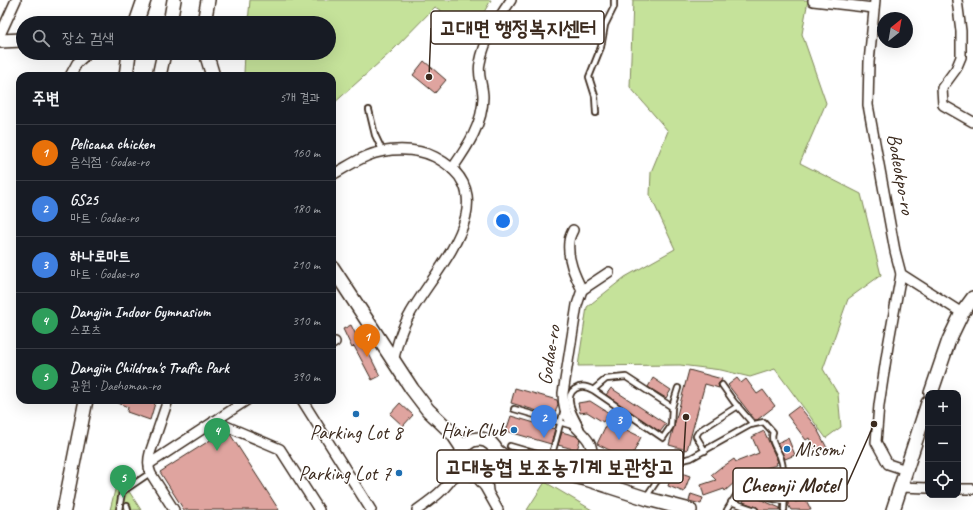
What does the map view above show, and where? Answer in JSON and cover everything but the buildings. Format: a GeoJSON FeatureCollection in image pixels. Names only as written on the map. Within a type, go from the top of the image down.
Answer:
{"type":"FeatureCollection","features":[{"type":"Feature","properties":{"kind":"street"},"geometry":{"type":"LineString","coordinates":[[0,35],[16,0]]}},
{"type":"Feature","properties":{"kind":"street"},"geometry":{"type":"LineString","coordinates":[[138,16],[144,0]]}},
{"type":"Feature","properties":{"kind":"street"},"geometry":{"type":"LineString","coordinates":[[163,16],[166,0]]}},
{"type":"Feature","properties":{"kind":"street"},"geometry":{"type":"LineString","coordinates":[[171,16],[174,0]]}},
{"type":"Feature","properties":{"kind":"street"},"geometry":{"type":"LineString","coordinates":[[203,16],[208,0]]}},
{"type":"Feature","properties":{"kind":"street"},"geometry":{"type":"LineString","coordinates":[[452,169],[476,130],[483,100],[479,64],[489,36],[511,0]]}},
{"type":"Feature","properties":{"kind":"street","name":"Bodeokpo-ro"},"geometry":{"type":"LineString","coordinates":[[813,0],[875,4],[869,62],[868,105],[895,251],[901,274]]}},
{"type":"Feature","properties":{"kind":"street"},"geometry":{"type":"LineString","coordinates":[[957,0],[961,31],[961,57],[956,69],[942,88],[943,105],[973,122]]}},
{"type":"Feature","properties":{"kind":"street"},"geometry":{"type":"LineString","coordinates":[[0,41],[16,40]]}},
{"type":"Feature","properties":{"kind":"street"},"geometry":{"type":"LineString","coordinates":[[72,72],[80,60]]}},
{"type":"Feature","properties":{"kind":"street"},"geometry":{"type":"LineString","coordinates":[[127,72],[128,60]]}},
{"type":"Feature","properties":{"kind":"street"},"geometry":{"type":"LineString","coordinates":[[153,72],[157,60]]}},
{"type":"Feature","properties":{"kind":"street"},"geometry":{"type":"LineString","coordinates":[[159,60],[159,72]]}},
{"type":"Feature","properties":{"kind":"street"},"geometry":{"type":"LineString","coordinates":[[204,60],[210,69]]}},
{"type":"Feature","properties":{"kind":"street"},"geometry":{"type":"LineString","coordinates":[[336,173],[367,156],[383,152],[410,150],[424,153],[441,161],[452,169],[459,177],[466,190],[467,209],[462,230],[436,274],[410,312],[397,345],[394,362]]}},
{"type":"Feature","properties":{"kind":"street"},"geometry":{"type":"LineString","coordinates":[[573,230],[569,242],[569,252],[572,270],[582,290],[609,272]]}},
{"type":"Feature","properties":{"kind":"street"},"geometry":{"type":"LineString","coordinates":[[336,272],[418,398],[457,440],[467,464],[485,486],[498,510]]}},
{"type":"Feature","properties":{"kind":"street"},"geometry":{"type":"LineString","coordinates":[[906,470],[888,464],[876,442],[881,390],[901,274],[962,313]]}},
{"type":"Feature","properties":{"kind":"street","name":"Godae-ro"},"geometry":{"type":"LineString","coordinates":[[582,290],[577,305],[563,393],[563,404],[565,412],[570,420],[590,444],[592,458],[587,474]]}},
{"type":"Feature","properties":{"kind":"street"},"geometry":{"type":"LineString","coordinates":[[932,390],[949,340],[962,313],[973,298]]}},
{"type":"Feature","properties":{"kind":"street"},"geometry":{"type":"LineString","coordinates":[[64,510],[85,404]]}},
{"type":"Feature","properties":{"kind":"street"},"geometry":{"type":"LineString","coordinates":[[72,510],[94,404]]}},
{"type":"Feature","properties":{"kind":"street"},"geometry":{"type":"LineString","coordinates":[[167,404],[150,453],[148,471],[174,510]]}},
{"type":"Feature","properties":{"kind":"street"},"geometry":{"type":"LineString","coordinates":[[148,471],[214,421],[241,404]]}},
{"type":"Feature","properties":{"kind":"street"},"geometry":{"type":"LineString","coordinates":[[305,404],[371,510]]}},
{"type":"Feature","properties":{"kind":"street"},"geometry":{"type":"LineString","coordinates":[[893,510],[925,412]]}},
{"type":"Feature","properties":{"kind":"street"},"geometry":{"type":"LineString","coordinates":[[214,421],[280,449],[319,510]]}},
{"type":"Feature","properties":{"kind":"street"},"geometry":{"type":"LineString","coordinates":[[447,428],[477,440],[482,440],[489,443],[495,450],[506,458],[516,462],[587,474],[645,498],[690,510]]}},
{"type":"Feature","properties":{"kind":"street"},"geometry":{"type":"LineString","coordinates":[[416,510],[438,495],[454,477],[461,472],[467,464],[469,443],[477,440]]}},
{"type":"Feature","properties":{"kind":"street"},"geometry":{"type":"LineString","coordinates":[[489,494],[487,482],[497,458],[495,450]]}},
{"type":"Feature","properties":{"kind":"street"},"geometry":{"type":"LineString","coordinates":[[467,464],[482,475],[504,463],[516,462]]}},
{"type":"Feature","properties":{"kind":"street"},"geometry":{"type":"LineString","coordinates":[[900,487],[925,488]]}},
{"type":"Feature","properties":{"kind":"street"},"geometry":{"type":"LineString","coordinates":[[961,489],[973,489]]}},
{"type":"Feature","properties":{"kind":"lane"},"geometry":{"type":"LineString","coordinates":[[596,113],[595,96],[589,77],[601,47],[605,25],[614,7],[614,0]]}},
{"type":"Feature","properties":{"kind":"lane"},"geometry":{"type":"LineString","coordinates":[[369,110],[375,135],[383,152]]}},
{"type":"Feature","properties":{"kind":"lane"},"geometry":{"type":"LineString","coordinates":[[593,390],[606,379],[626,377],[672,407]]}},
{"type":"Feature","properties":{"kind":"lane"},"geometry":{"type":"LineString","coordinates":[[722,385],[754,424]]}},
{"type":"Feature","properties":{"kind":"lane"},"geometry":{"type":"LineString","coordinates":[[583,434],[571,406],[569,397],[572,391],[578,387],[586,387],[593,390],[663,438],[671,426],[672,407],[678,388]]}},
{"type":"Feature","properties":{"kind":"lane"},"geometry":{"type":"LineString","coordinates":[[705,451],[696,436],[699,431],[738,406]]}},
{"type":"Feature","properties":{"kind":"lane"},"geometry":{"type":"LineString","coordinates":[[551,458],[564,408]]}},
{"type":"Feature","properties":{"kind":"lane"},"geometry":{"type":"LineString","coordinates":[[514,409],[576,427]]}},
{"type":"Feature","properties":{"kind":"lane"},"geometry":{"type":"LineString","coordinates":[[645,498],[669,463],[691,458],[750,425],[764,422],[773,432],[771,437],[783,468],[785,481],[784,510]]}},
{"type":"Feature","properties":{"kind":"lane"},"geometry":{"type":"LineString","coordinates":[[510,446],[551,458],[587,474]]}},
{"type":"Feature","properties":{"kind":"lane"},"geometry":{"type":"LineString","coordinates":[[119,510],[122,492],[148,471]]}},
{"type":"Feature","properties":{"kind":"lane"},"geometry":{"type":"LineString","coordinates":[[727,510],[740,489],[784,501]]}},
{"type":"Feature","properties":{"kind":"lane"},"geometry":{"type":"LineString","coordinates":[[731,502],[752,510]]}},
{"type":"Feature","properties":{"kind":"green space"},"geometry":{"type":"Polygon","coordinates":[[[250,0],[491,0],[473,31],[435,7],[392,51],[336,101],[336,72],[244,72],[245,60],[336,60],[336,16],[249,16],[250,0]]]}},
{"type":"Feature","properties":{"kind":"green space"},"geometry":{"type":"Polygon","coordinates":[[[633,0],[808,0],[802,34],[826,103],[800,163],[861,194],[881,275],[848,299],[823,369],[838,394],[841,427],[826,438],[775,369],[750,377],[721,370],[680,365],[578,366],[587,307],[625,277],[675,249],[650,195],[651,172],[668,131],[630,87],[633,0]]]}},
{"type":"Feature","properties":{"kind":"green space"},"geometry":{"type":"Polygon","coordinates":[[[123,482],[141,510],[110,510],[116,486],[123,482]]]}},
{"type":"Feature","properties":{"kind":"green space"},"geometry":{"type":"Polygon","coordinates":[[[545,482],[592,510],[527,510],[545,482]]]}},
{"type":"Feature","properties":{"kind":"place","name":"고대면 행정복지센터"},"geometry":{"type":"Point","coordinates":[429,77]}},
{"type":"Feature","properties":{"kind":"place","name":"Pelicana chicken"},"geometry":{"type":"Point","coordinates":[367,357]}},
{"type":"Feature","properties":{"kind":"place","name":"Parking Lot 8"},"geometry":{"type":"Point","coordinates":[356,414]}},
{"type":"Feature","properties":{"kind":"place","name":"고대농협 보조농기계 보관창고"},"geometry":{"type":"Point","coordinates":[686,417]}},
{"type":"Feature","properties":{"kind":"place","name":"Cheonji Motel"},"geometry":{"type":"Point","coordinates":[874,424]}},
{"type":"Feature","properties":{"kind":"place","name":"Hair Club"},"geometry":{"type":"Point","coordinates":[514,430]}},
{"type":"Feature","properties":{"kind":"place","name":"GS25"},"geometry":{"type":"Point","coordinates":[544,438]}},
{"type":"Feature","properties":{"kind":"place","name":"하나로마트"},"geometry":{"type":"Point","coordinates":[619,440]}},
{"type":"Feature","properties":{"kind":"place","name":"Misomi"},"geometry":{"type":"Point","coordinates":[787,449]}},
{"type":"Feature","properties":{"kind":"place","name":"Dangjin Indoor Gymnasium"},"geometry":{"type":"Point","coordinates":[217,451]}},
{"type":"Feature","properties":{"kind":"place","name":"Parking Lot 7"},"geometry":{"type":"Point","coordinates":[399,473]}},
{"type":"Feature","properties":{"kind":"place","name":"Dangjin Children's Traffic Park"},"geometry":{"type":"Point","coordinates":[123,498]}}]}
